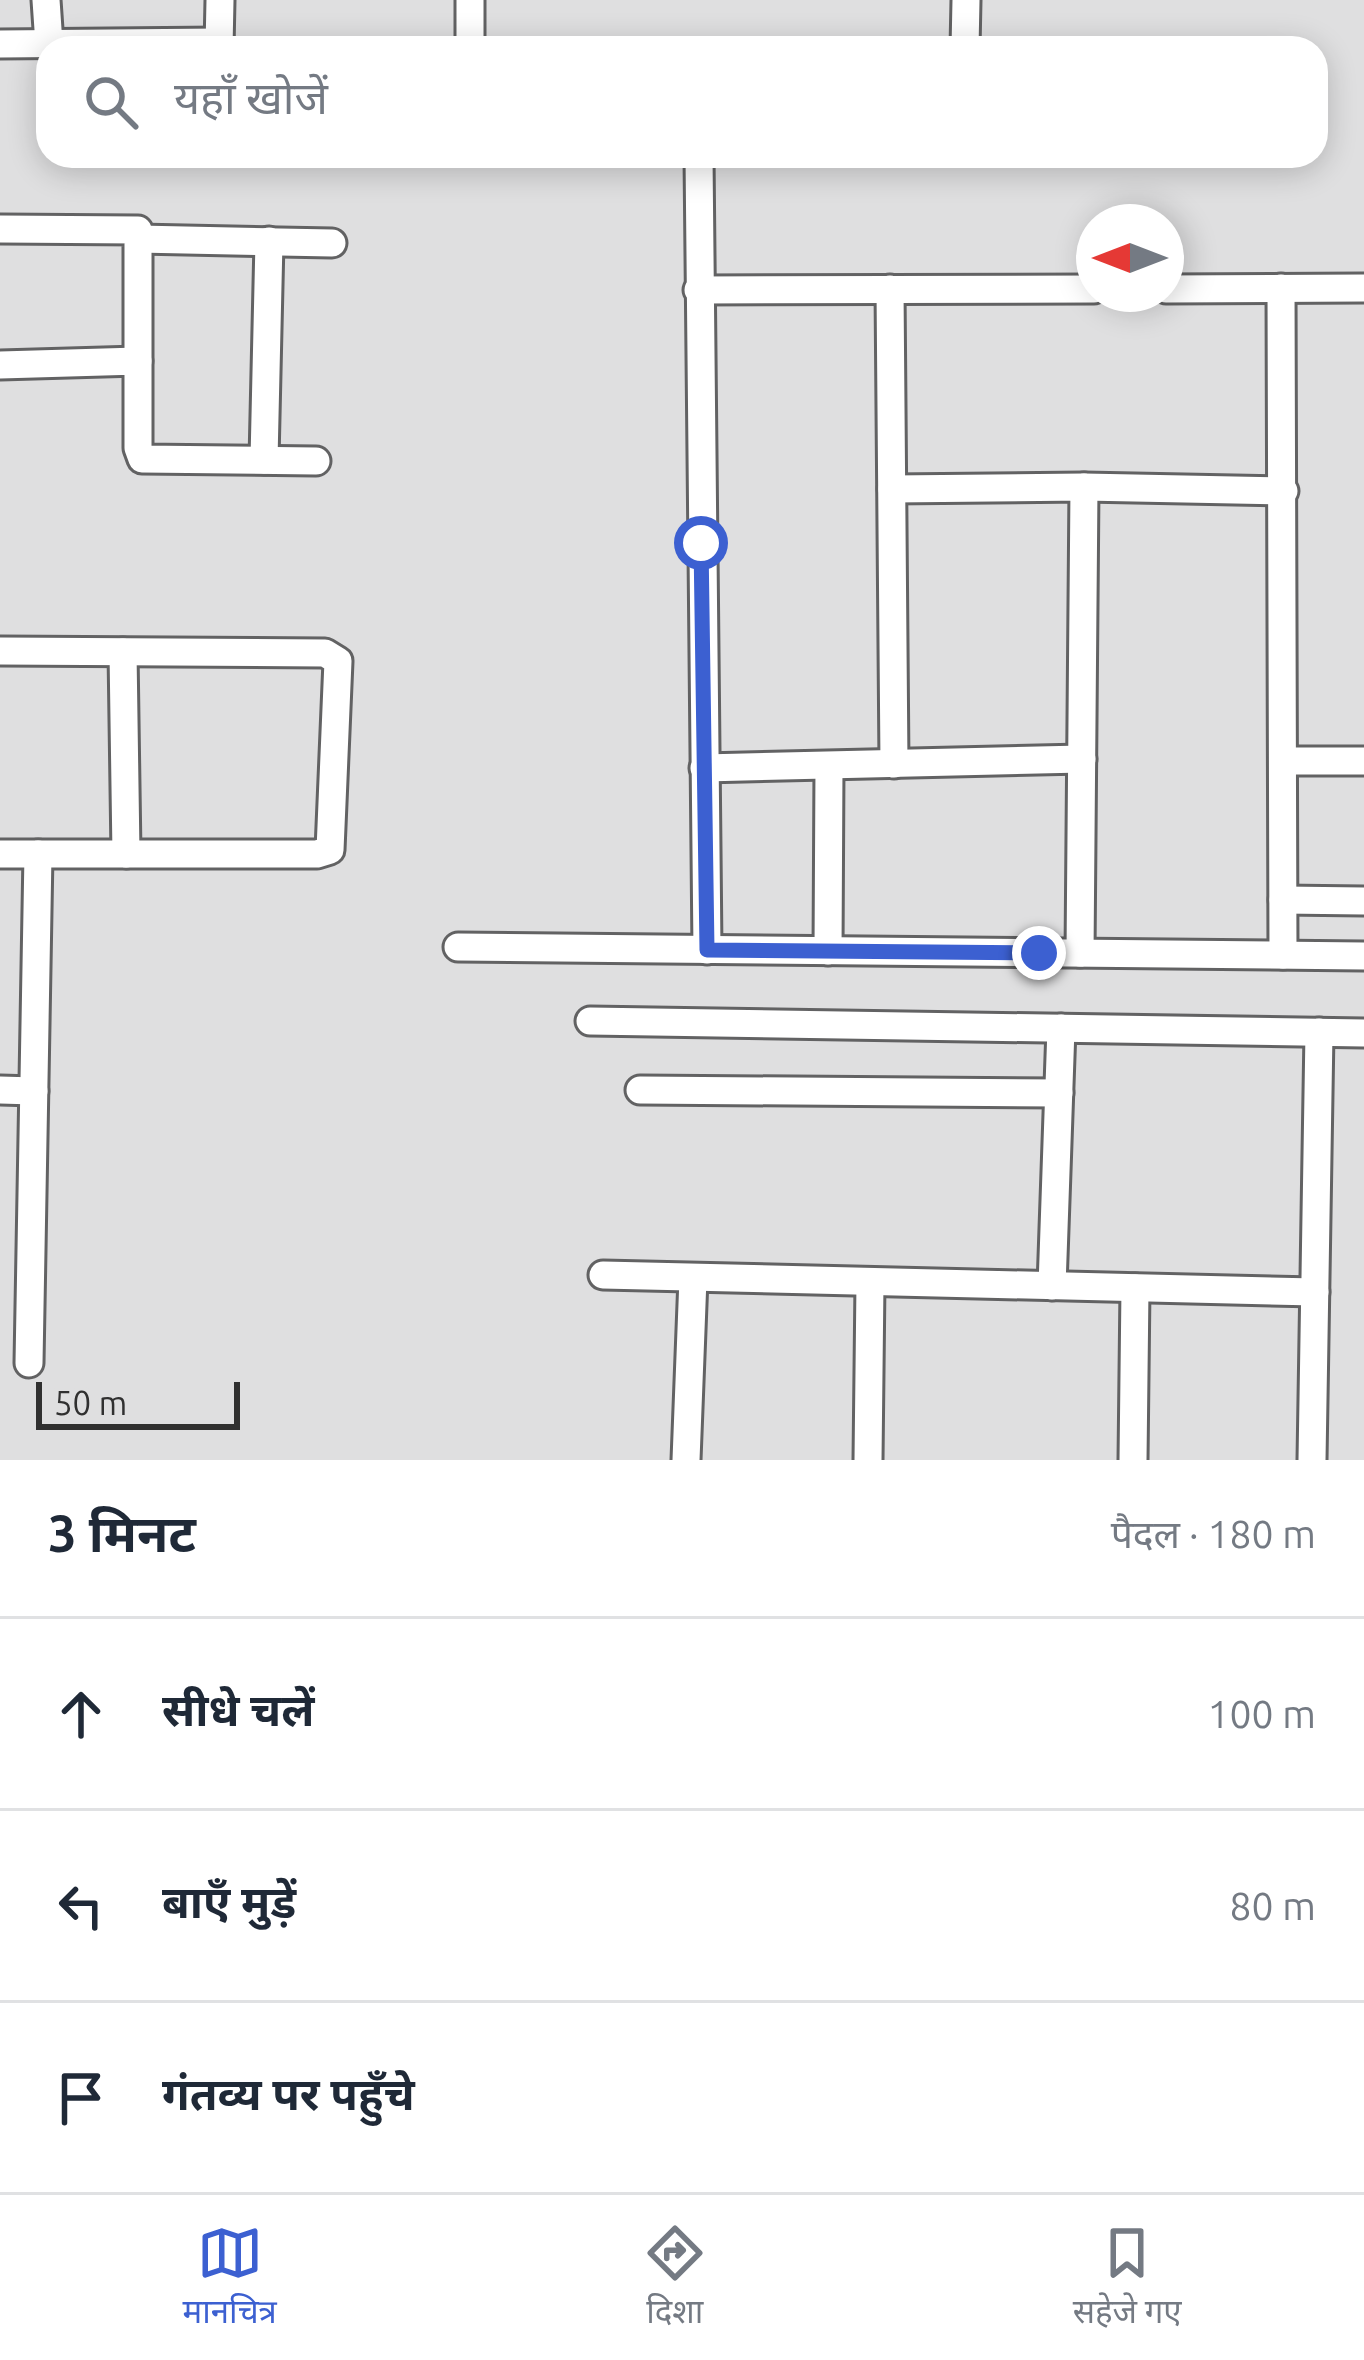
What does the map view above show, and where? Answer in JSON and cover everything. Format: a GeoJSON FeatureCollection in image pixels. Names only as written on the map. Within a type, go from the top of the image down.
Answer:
{"type":"FeatureCollection","features":[{"type":"Feature","properties":{"kind":"street"},"geometry":{"type":"LineString","coordinates":[[46,0],[48,36]]}},
{"type":"Feature","properties":{"kind":"street"},"geometry":{"type":"LineString","coordinates":[[219,36],[220,0]]}},
{"type":"Feature","properties":{"kind":"street"},"geometry":{"type":"LineString","coordinates":[[470,0],[470,36]]}},
{"type":"Feature","properties":{"kind":"street"},"geometry":{"type":"LineString","coordinates":[[965,36],[966,0]]}},
{"type":"Feature","properties":{"kind":"street"},"geometry":{"type":"LineString","coordinates":[[0,44],[36,44]]}},
{"type":"Feature","properties":{"kind":"street"},"geometry":{"type":"LineString","coordinates":[[699,168],[707,950]]}},
{"type":"Feature","properties":{"kind":"street"},"geometry":{"type":"LineString","coordinates":[[0,229],[138,230],[142,459],[316,461]]}},
{"type":"Feature","properties":{"kind":"street"},"geometry":{"type":"LineString","coordinates":[[138,238],[332,243]]}},
{"type":"Feature","properties":{"kind":"street"},"geometry":{"type":"LineString","coordinates":[[264,460],[269,241]]}},
{"type":"Feature","properties":{"kind":"street"},"geometry":{"type":"LineString","coordinates":[[1281,288],[1283,955]]}},
{"type":"Feature","properties":{"kind":"street"},"geometry":{"type":"LineString","coordinates":[[1184,289],[1364,288]]}},
{"type":"Feature","properties":{"kind":"street"},"geometry":{"type":"LineString","coordinates":[[890,289],[894,764]]}},
{"type":"Feature","properties":{"kind":"street"},"geometry":{"type":"LineString","coordinates":[[698,290],[1076,289]]}},
{"type":"Feature","properties":{"kind":"street"},"geometry":{"type":"LineString","coordinates":[[0,365],[138,361]]}},
{"type":"Feature","properties":{"kind":"street"},"geometry":{"type":"LineString","coordinates":[[1080,953],[1084,487]]}},
{"type":"Feature","properties":{"kind":"street"},"geometry":{"type":"LineString","coordinates":[[892,489],[1284,491]]}},
{"type":"Feature","properties":{"kind":"street"},"geometry":{"type":"LineString","coordinates":[[0,651],[325,653],[338,661],[330,850],[317,854],[0,854]]}},
{"type":"Feature","properties":{"kind":"street"},"geometry":{"type":"LineString","coordinates":[[123,652],[126,854]]}},
{"type":"Feature","properties":{"kind":"street"},"geometry":{"type":"LineString","coordinates":[[704,768],[1082,759]]}},
{"type":"Feature","properties":{"kind":"street"},"geometry":{"type":"LineString","coordinates":[[1283,760],[1364,761]]}},
{"type":"Feature","properties":{"kind":"street"},"geometry":{"type":"LineString","coordinates":[[828,951],[830,766]]}},
{"type":"Feature","properties":{"kind":"street"},"geometry":{"type":"LineString","coordinates":[[29,1364],[38,854]]}},
{"type":"Feature","properties":{"kind":"street"},"geometry":{"type":"LineString","coordinates":[[1283,900],[1364,901]]}},
{"type":"Feature","properties":{"kind":"street"},"geometry":{"type":"LineString","coordinates":[[458,947],[1364,956]]}},
{"type":"Feature","properties":{"kind":"street"},"geometry":{"type":"LineString","coordinates":[[590,1021],[1364,1033]]}},
{"type":"Feature","properties":{"kind":"street"},"geometry":{"type":"LineString","coordinates":[[1052,1286],[1061,1028]]}},
{"type":"Feature","properties":{"kind":"street"},"geometry":{"type":"LineString","coordinates":[[1312,1460],[1318,1032]]}},
{"type":"Feature","properties":{"kind":"street"},"geometry":{"type":"LineString","coordinates":[[0,1090],[34,1091]]}},
{"type":"Feature","properties":{"kind":"street"},"geometry":{"type":"LineString","coordinates":[[640,1090],[1059,1093]]}},
{"type":"Feature","properties":{"kind":"street"},"geometry":{"type":"LineString","coordinates":[[603,1274],[1315,1292]]}},
{"type":"Feature","properties":{"kind":"street"},"geometry":{"type":"LineString","coordinates":[[686,1460],[693,1278]]}},
{"type":"Feature","properties":{"kind":"street"},"geometry":{"type":"LineString","coordinates":[[868,1460],[870,1282]]}},
{"type":"Feature","properties":{"kind":"street"},"geometry":{"type":"LineString","coordinates":[[1133,1460],[1135,1288]]}},
{"type":"Feature","properties":{"kind":"route"},"geometry":{"type":"LineString","coordinates":[[701,543],[707,950],[1039,953]]}}]}
